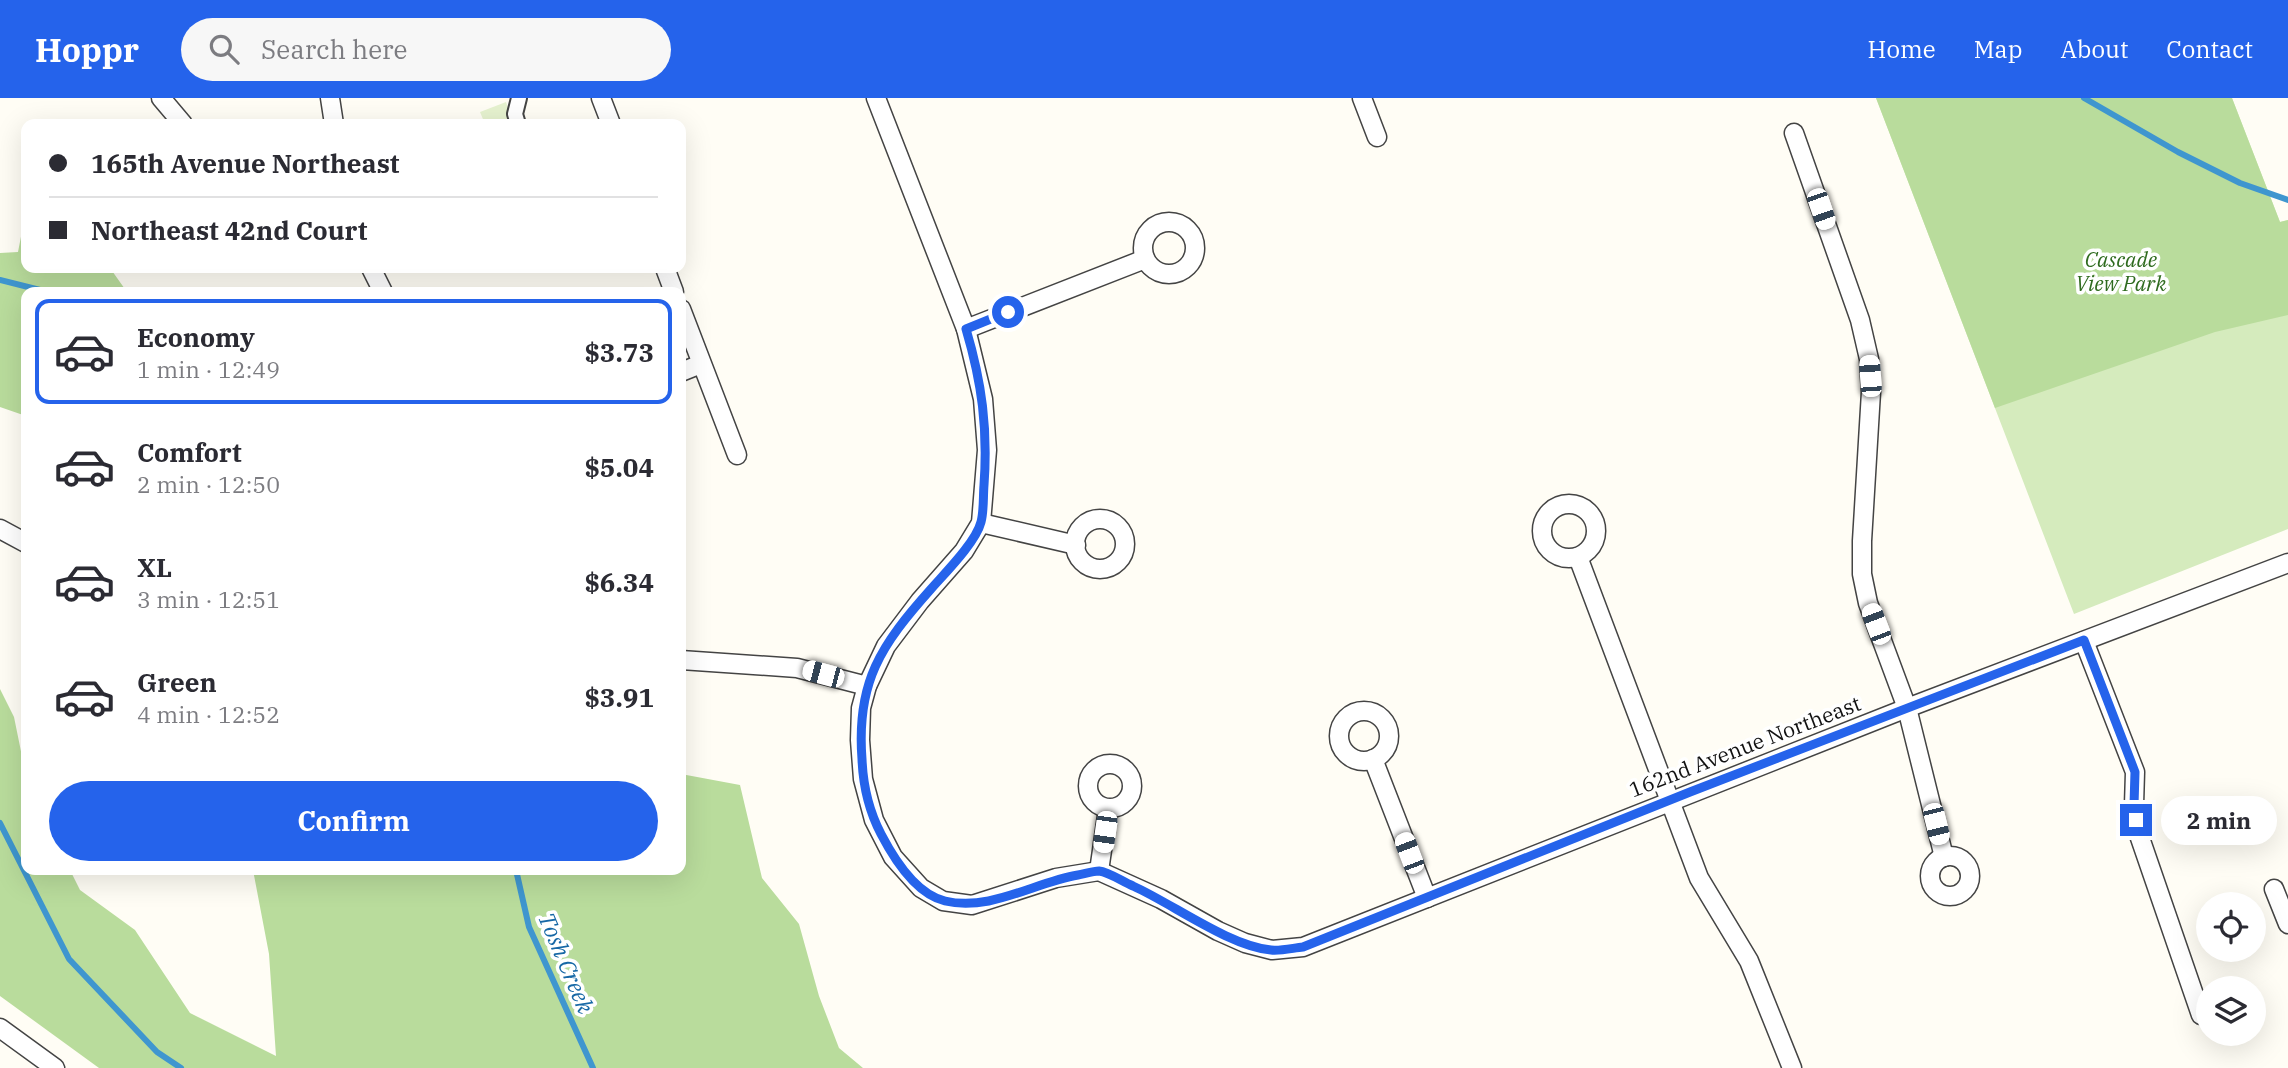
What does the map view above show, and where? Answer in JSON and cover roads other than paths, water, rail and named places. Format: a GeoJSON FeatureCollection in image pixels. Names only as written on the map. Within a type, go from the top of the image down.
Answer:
{"type":"FeatureCollection","features":[{"type":"Feature","properties":{"kind":"street"},"geometry":{"type":"LineString","coordinates":[[161,98],[179,119]]}},
{"type":"Feature","properties":{"kind":"street"},"geometry":{"type":"LineString","coordinates":[[330,98],[333,119]]}},
{"type":"Feature","properties":{"kind":"street"},"geometry":{"type":"LineString","coordinates":[[516,119],[519,98]]}},
{"type":"Feature","properties":{"kind":"street"},"geometry":{"type":"LineString","coordinates":[[601,98],[609,119]]}},
{"type":"Feature","properties":{"kind":"street"},"geometry":{"type":"LineString","coordinates":[[876,98],[966,329],[983,399],[986,450],[981,523],[964,551],[920,601],[886,646],[867,686],[861,708],[860,740],[863,779],[874,820],[893,857],[921,888],[943,901],[972,905],[1056,878],[1099,871],[1108,808]]}},
{"type":"Feature","properties":{"kind":"street"},"geometry":{"type":"LineString","coordinates":[[1362,98],[1377,137]]}},
{"type":"Feature","properties":{"kind":"street"},"geometry":{"type":"LineString","coordinates":[[1794,133],[1860,320],[1869,359],[1871,392],[1862,574],[1868,603],[1907,708],[1944,857]]}},
{"type":"Feature","properties":{"kind":"street"},"geometry":{"type":"LineString","coordinates":[[966,329],[1145,259]]}},
{"type":"Feature","properties":{"kind":"street"},"geometry":{"type":"LineString","coordinates":[[686,323],[737,455]]}},
{"type":"Feature","properties":{"kind":"street"},"geometry":{"type":"LineString","coordinates":[[686,370],[701,364]]}},
{"type":"Feature","properties":{"kind":"street"},"geometry":{"type":"LineString","coordinates":[[981,523],[1076,545]]}},
{"type":"Feature","properties":{"kind":"street"},"geometry":{"type":"LineString","coordinates":[[0,529],[21,541]]}},
{"type":"Feature","properties":{"kind":"street"},"geometry":{"type":"LineString","coordinates":[[1578,557],[1699,878],[1749,961],[1792,1068]]}},
{"type":"Feature","properties":{"kind":"street","name":"162nd Avenue Northeast"},"geometry":{"type":"LineString","coordinates":[[1099,871],[1161,899],[1245,943],[1272,950],[1303,947],[1671,800],[2288,563]]}},
{"type":"Feature","properties":{"kind":"street"},"geometry":{"type":"LineString","coordinates":[[2084,640],[2135,772],[2134,805],[2139,835],[2196,1000]]}},
{"type":"Feature","properties":{"kind":"street"},"geometry":{"type":"LineString","coordinates":[[686,660],[797,668],[867,686]]}},
{"type":"Feature","properties":{"kind":"street"},"geometry":{"type":"LineString","coordinates":[[1373,759],[1427,898]]}},
{"type":"Feature","properties":{"kind":"street"},"geometry":{"type":"LineString","coordinates":[[2274,889],[2288,923]]}},
{"type":"Feature","properties":{"kind":"street"},"geometry":{"type":"LineString","coordinates":[[0,1028],[55,1068]]}},
{"type":"Feature","properties":{"kind":"waterway"},"geometry":{"type":"LineString","coordinates":[[2084,98],[2178,152],[2240,183],[2288,200]]}},
{"type":"Feature","properties":{"kind":"waterway","name":"Tosh Creek"},"geometry":{"type":"LineString","coordinates":[[0,280],[28,287]]}},
{"type":"Feature","properties":{"kind":"waterway"},"geometry":{"type":"LineString","coordinates":[[0,823],[21,864]]}},
{"type":"Feature","properties":{"kind":"waterway"},"geometry":{"type":"LineString","coordinates":[[26,875],[69,959],[157,1052],[181,1068]]}},
{"type":"Feature","properties":{"kind":"waterway","name":"Tosh Creek"},"geometry":{"type":"LineString","coordinates":[[517,875],[529,927],[593,1068]]}},
{"type":"Feature","properties":{"kind":"park label","name":"Cascade View Park"},"geometry":{"type":"Point","coordinates":[2121,272]}}]}
